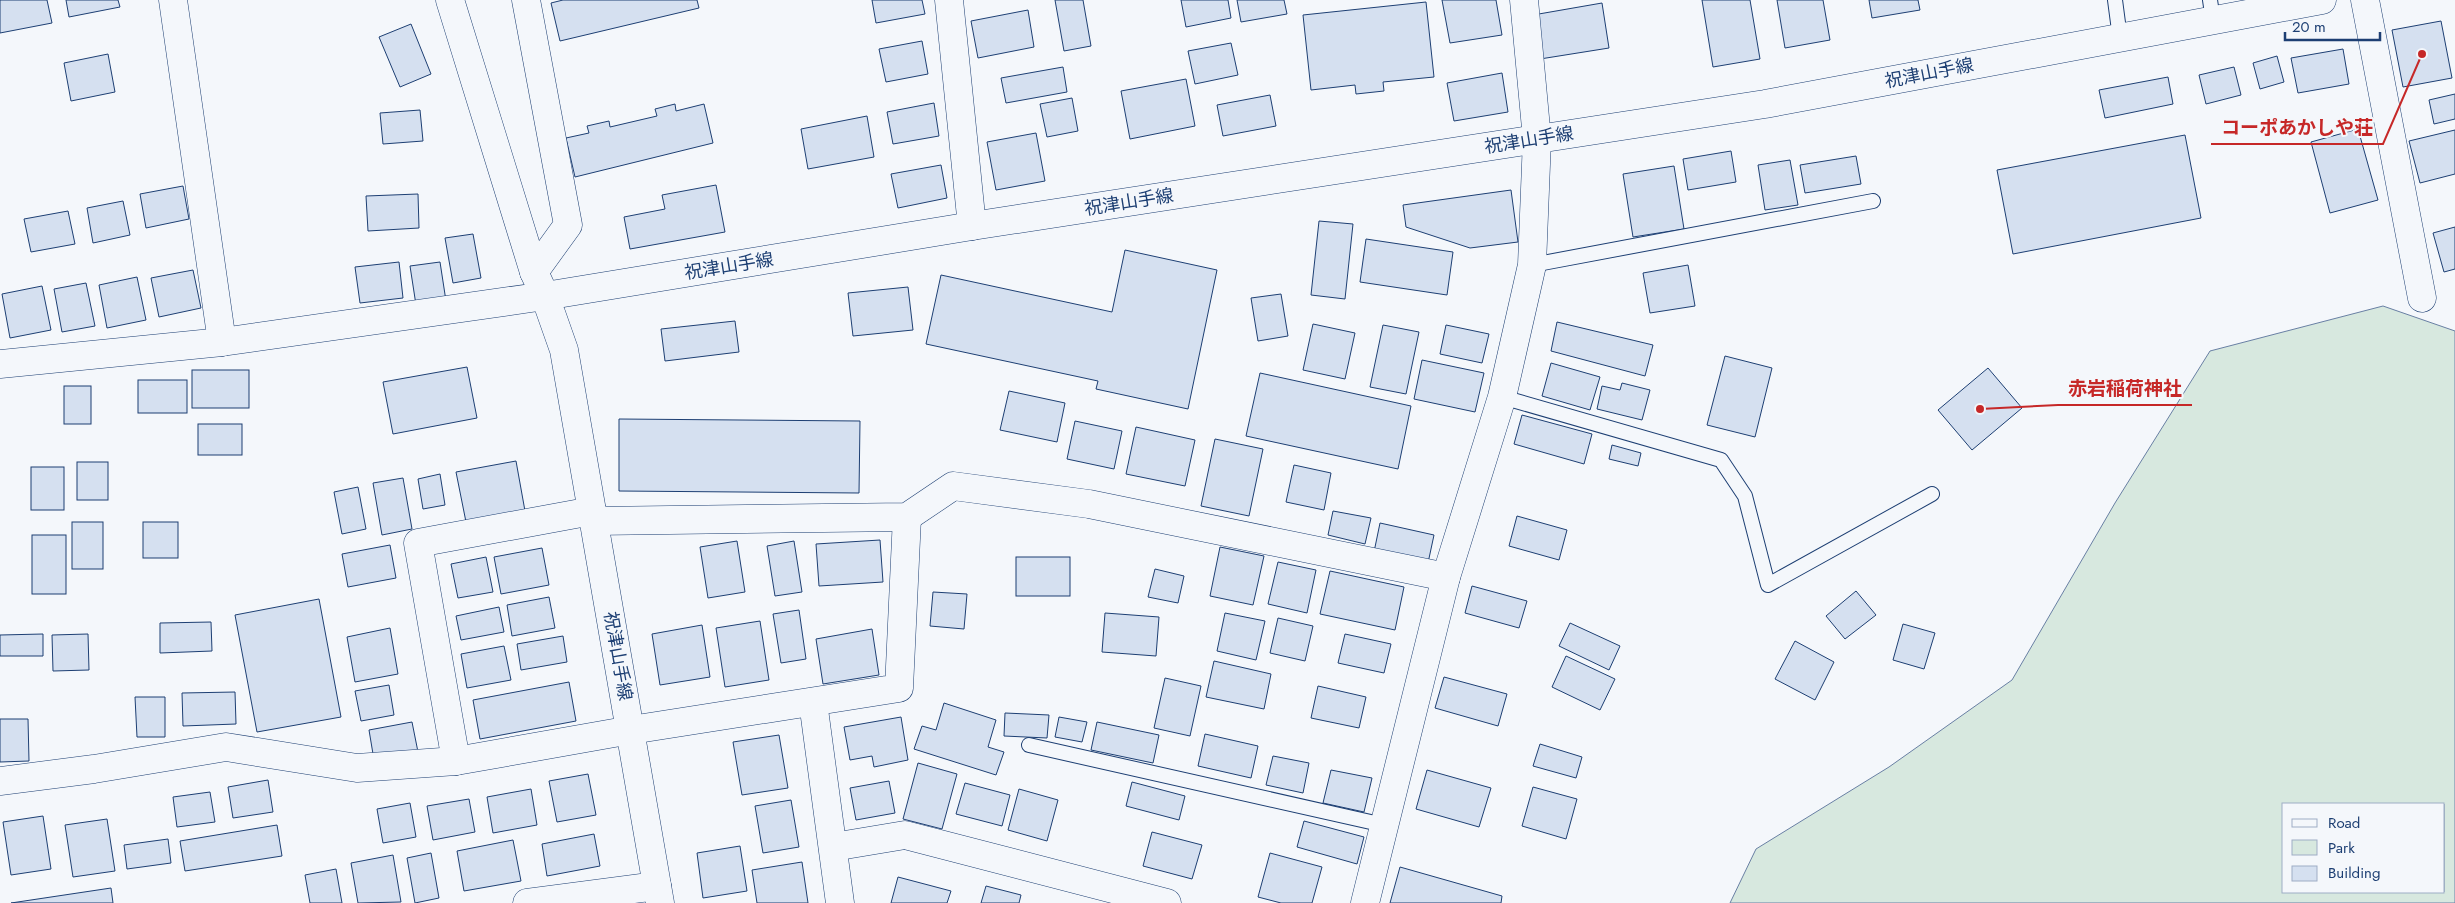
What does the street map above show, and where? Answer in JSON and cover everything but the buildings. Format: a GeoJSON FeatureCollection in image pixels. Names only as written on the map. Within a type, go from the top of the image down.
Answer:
{"type":"FeatureCollection","features":[{"type":"Feature","properties":{"kind":"street"},"geometry":{"type":"LineString","coordinates":[[174,0],[222,342]]}},
{"type":"Feature","properties":{"kind":"street"},"geometry":{"type":"LineString","coordinates":[[450,0],[539,284]]}},
{"type":"Feature","properties":{"kind":"street"},"geometry":{"type":"LineString","coordinates":[[526,0],[568,225],[539,284]]}},
{"type":"Feature","properties":{"kind":"street"},"geometry":{"type":"LineString","coordinates":[[949,0],[972,226]]}},
{"type":"Feature","properties":{"kind":"street"},"geometry":{"type":"LineString","coordinates":[[1365,903],[1446,577],[1502,397],[1532,265],[1537,139],[1524,0]]}},
{"type":"Feature","properties":{"kind":"street","name":"祝津山手線"},"geometry":{"type":"LineString","coordinates":[[659,894],[564,350],[539,284],[972,226],[1765,104],[2120,38],[2212,10],[2322,0]]}},
{"type":"Feature","properties":{"kind":"street"},"geometry":{"type":"LineString","coordinates":[[2365,0],[2422,298]]}},
{"type":"Feature","properties":{"kind":"street"},"geometry":{"type":"LineString","coordinates":[[0,364],[222,342],[539,284]]}},
{"type":"Feature","properties":{"kind":"street"},"geometry":{"type":"LineString","coordinates":[[456,761],[418,543],[593,516],[907,518],[953,486],[1089,504],[1446,577]]}},
{"type":"Feature","properties":{"kind":"street"},"geometry":{"type":"LineString","coordinates":[[0,781],[94,769],[226,747],[357,768],[456,761],[631,730],[900,688],[907,518]]}},
{"type":"Feature","properties":{"kind":"street"},"geometry":{"type":"LineString","coordinates":[[813,702],[840,903]]}},
{"type":"Feature","properties":{"kind":"street"},"geometry":{"type":"LineString","coordinates":[[833,848],[905,835],[1167,903]]}},
{"type":"Feature","properties":{"kind":"street"},"geometry":{"type":"LineString","coordinates":[[527,903],[659,894]]}},
{"type":"Feature","properties":{"kind":"lane"},"geometry":{"type":"LineString","coordinates":[[2115,0],[2120,38]]}},
{"type":"Feature","properties":{"kind":"lane"},"geometry":{"type":"LineString","coordinates":[[1532,265],[1872,201]]}},
{"type":"Feature","properties":{"kind":"lane"},"geometry":{"type":"LineString","coordinates":[[1502,397],[1721,460],[1744,496],[1768,585],[1932,494]]}},
{"type":"Feature","properties":{"kind":"lane"},"geometry":{"type":"LineString","coordinates":[[1029,745],[1384,825]]}},
{"type":"Feature","properties":{"kind":"green space"},"geometry":{"type":"Polygon","coordinates":[[[2383,306],[2455,331],[2455,903],[1730,903],[1756,849],[1889,767],[2012,680],[2115,503],[2210,351],[2383,306]]]}},
{"type":"Feature","properties":{"kind":"place","name":"コーポあかしや荘"},"geometry":{"type":"Point","coordinates":[2422,54]}},
{"type":"Feature","properties":{"kind":"place","name":"赤岩稲荷神社"},"geometry":{"type":"Point","coordinates":[1980,409]}}]}
